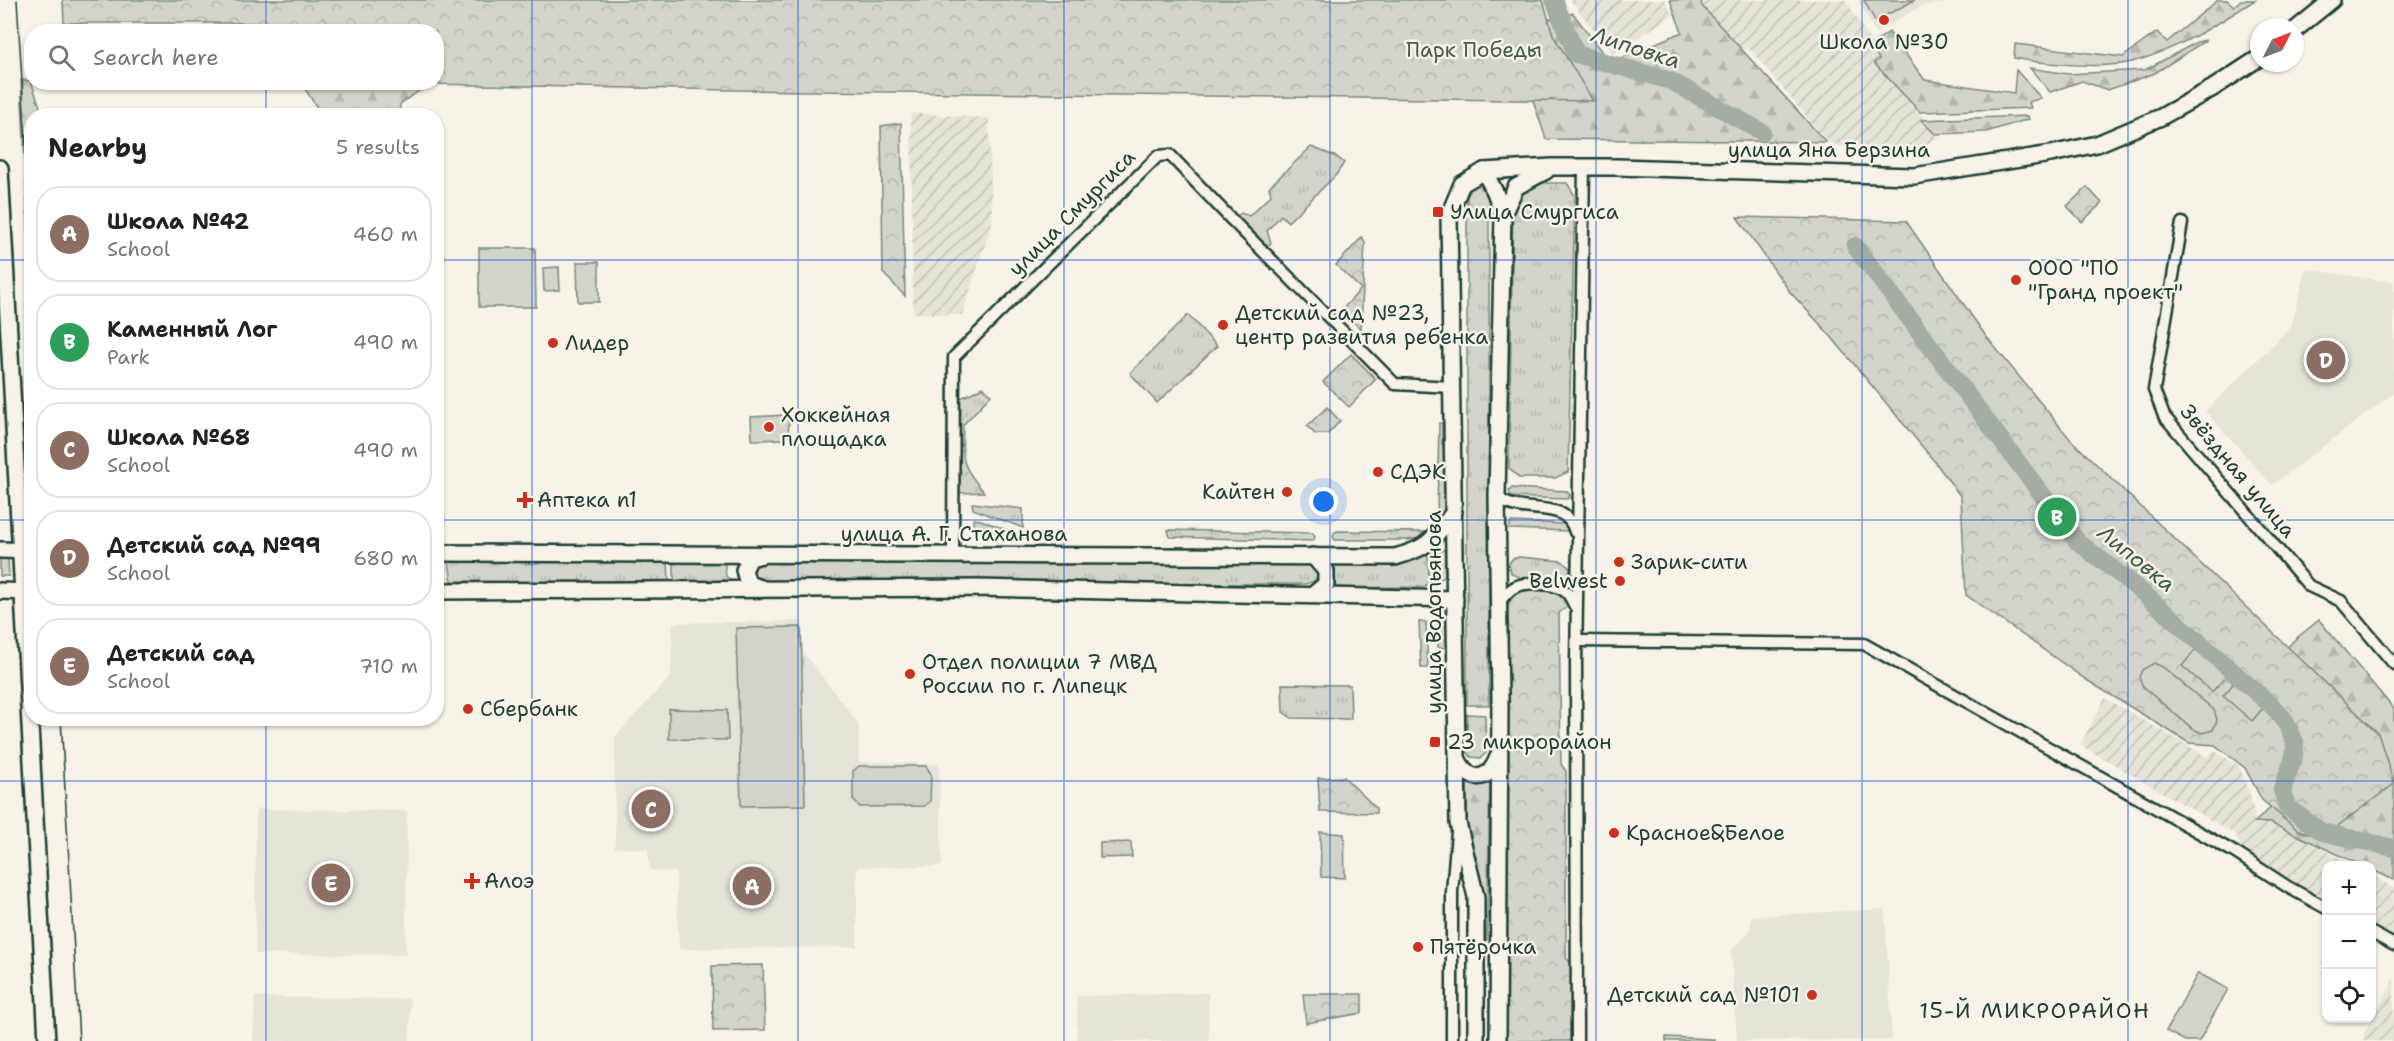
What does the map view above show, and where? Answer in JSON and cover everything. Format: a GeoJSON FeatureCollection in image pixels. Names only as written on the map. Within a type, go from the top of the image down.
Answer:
{"type":"FeatureCollection","features":[{"type":"Feature","properties":{"kind":"main road"},"geometry":{"type":"LineString","coordinates":[[2304,23],[2332,0]]}},
{"type":"Feature","properties":{"kind":"main road","name":"улица Яна Берзина"},"geometry":{"type":"LineString","coordinates":[[1484,171],[1584,167],[1914,176],[2051,154],[2097,144],[2161,117],[2250,64]]}},
{"type":"Feature","properties":{"kind":"main road"},"geometry":{"type":"LineString","coordinates":[[0,168],[24,522]]}},
{"type":"Feature","properties":{"kind":"main road"},"geometry":{"type":"LineString","coordinates":[[1503,214],[1515,187],[1552,168]]}},
{"type":"Feature","properties":{"kind":"main road"},"geometry":{"type":"LineString","coordinates":[[1484,171],[1503,214],[1497,496],[1498,1041]]}},
{"type":"Feature","properties":{"kind":"main road","name":"улица Водопьянова"},"geometry":{"type":"LineString","coordinates":[[1476,1041],[1476,897],[1458,823],[1449,215],[1462,184],[1484,171]]}},
{"type":"Feature","properties":{"kind":"main road","name":"улица А. Г. Стаханова"},"geometry":{"type":"LineString","coordinates":[[444,553],[1395,557],[1420,550],[1430,542],[1454,512]]}},
{"type":"Feature","properties":{"kind":"main road"},"geometry":{"type":"LineString","coordinates":[[0,550],[24,551]]}},
{"type":"Feature","properties":{"kind":"main road"},"geometry":{"type":"LineString","coordinates":[[766,589],[748,584],[744,570],[750,558],[768,554]]}},
{"type":"Feature","properties":{"kind":"main road"},"geometry":{"type":"LineString","coordinates":[[1313,556],[1326,571],[1326,584],[1313,595]]}},
{"type":"Feature","properties":{"kind":"main road"},"geometry":{"type":"LineString","coordinates":[[444,591],[977,588],[1455,599]]}},
{"type":"Feature","properties":{"kind":"main road"},"geometry":{"type":"LineString","coordinates":[[0,591],[24,592]]}},
{"type":"Feature","properties":{"kind":"main road"},"geometry":{"type":"LineString","coordinates":[[34,726],[47,1041]]}},
{"type":"Feature","properties":{"kind":"main road"},"geometry":{"type":"LineString","coordinates":[[1457,759],[1468,774],[1475,777],[1484,776],[1491,771],[1499,755]]}},
{"type":"Feature","properties":{"kind":"street","name":"улица Смургиса"},"geometry":{"type":"LineString","coordinates":[[952,555],[954,357],[1158,156],[1170,155],[1395,384],[1452,387]]}},
{"type":"Feature","properties":{"kind":"street"},"geometry":{"type":"LineString","coordinates":[[1577,1041],[1577,541],[1584,167]]}},
{"type":"Feature","properties":{"kind":"street","name":"Звёздная улица"},"geometry":{"type":"LineString","coordinates":[[2182,223],[2154,390],[2164,416],[2309,585],[2341,601],[2394,664]]}},
{"type":"Feature","properties":{"kind":"street"},"geometry":{"type":"LineString","coordinates":[[1497,496],[1501,500],[1525,507],[1559,511],[1570,520],[1577,541]]}},
{"type":"Feature","properties":{"kind":"street"},"geometry":{"type":"LineString","coordinates":[[1498,603],[1512,588],[1527,584],[1554,586],[1566,592],[1577,610]]}},
{"type":"Feature","properties":{"kind":"street"},"geometry":{"type":"LineString","coordinates":[[1577,641],[1864,644],[2234,852],[2322,906]]}},
{"type":"Feature","properties":{"kind":"street"},"geometry":{"type":"LineString","coordinates":[[1452,1041],[1452,892],[1458,823]]}},
{"type":"Feature","properties":{"kind":"street"},"geometry":{"type":"LineString","coordinates":[[2376,935],[2394,945]]}},
{"type":"Feature","properties":{"kind":"shaded area"},"geometry":{"type":"Polygon","coordinates":[[[1570,0],[1665,0],[1673,15],[1613,54],[1570,0]]]}},
{"type":"Feature","properties":{"kind":"shaded area"},"geometry":{"type":"Polygon","coordinates":[[[1702,0],[1846,0],[1880,58],[1937,138],[1911,152],[1892,157],[1872,153],[1868,148],[1862,152],[1828,142],[1748,47],[1732,61],[1707,32],[1702,0]]]}},
{"type":"Feature","properties":{"kind":"shaded area","name":"Школа №30"},"geometry":{"type":"Polygon","coordinates":[[[1858,0],[1955,0],[1955,2],[1921,6],[1876,33],[1858,0]]]}},
{"type":"Feature","properties":{"kind":"shaded area"},"geometry":{"type":"Polygon","coordinates":[[[911,113],[989,118],[992,223],[962,315],[913,313],[911,113]]]}},
{"type":"Feature","properties":{"kind":"shaded area"},"geometry":{"type":"Polygon","coordinates":[[[2306,269],[2394,282],[2394,393],[2272,485],[2205,411],[2291,327],[2306,269]]]}},
{"type":"Feature","properties":{"kind":"shaded area"},"geometry":{"type":"Polygon","coordinates":[[[803,621],[803,652],[859,724],[859,762],[939,764],[942,866],[857,867],[857,947],[679,949],[676,872],[650,870],[648,849],[615,848],[615,737],[671,676],[673,623],[803,621]]]}},
{"type":"Feature","properties":{"kind":"shaded area"},"geometry":{"type":"Polygon","coordinates":[[[2105,698],[2208,757],[2213,750],[2239,766],[2251,798],[2255,822],[2270,823],[2346,861],[2322,861],[2322,898],[2251,856],[2241,847],[2236,835],[2080,745],[2105,698]]]}},
{"type":"Feature","properties":{"kind":"shaded area"},"geometry":{"type":"Polygon","coordinates":[[[256,809],[407,811],[406,955],[255,954],[256,809]]]}},
{"type":"Feature","properties":{"kind":"shaded area"},"geometry":{"type":"Polygon","coordinates":[[[2376,877],[2394,888],[2394,939],[2376,928],[2376,877]]]}},
{"type":"Feature","properties":{"kind":"shaded area","name":"Детский сад №101"},"geometry":{"type":"Polygon","coordinates":[[[1885,909],[1892,1040],[1737,1041],[1731,950],[1750,931],[1752,916],[1885,909]]]}},
{"type":"Feature","properties":{"kind":"shaded area"},"geometry":{"type":"Polygon","coordinates":[[[2394,980],[2394,1041],[2364,1041],[2364,1033],[2370,1023],[2376,1023],[2376,1012],[2394,980]]]}},
{"type":"Feature","properties":{"kind":"shaded area"},"geometry":{"type":"Polygon","coordinates":[[[1208,993],[1209,1041],[1077,1041],[1077,996],[1208,993]]]}},
{"type":"Feature","properties":{"kind":"shaded area"},"geometry":{"type":"Polygon","coordinates":[[[255,997],[410,999],[410,1041],[253,1041],[255,997]]]}},
{"type":"Feature","properties":{"kind":"green space","name":"Парк Победы"},"geometry":{"type":"Polygon","coordinates":[[[63,0],[1543,0],[1553,35],[1593,101],[444,84],[444,24],[64,23],[63,0]]]}},
{"type":"Feature","properties":{"kind":"green space"},"geometry":{"type":"Polygon","coordinates":[[[1670,0],[1701,0],[1702,6],[1826,142],[1546,139],[1523,71],[1538,22],[1573,13],[1604,55],[1619,59],[1682,32],[1670,0]]]}},
{"type":"Feature","properties":{"kind":"green space"},"geometry":{"type":"Polygon","coordinates":[[[1864,0],[1915,0],[1875,21],[1864,0]]]}},
{"type":"Feature","properties":{"kind":"green space"},"geometry":{"type":"Polygon","coordinates":[[[2218,0],[2227,0],[2234,6],[2241,0],[2255,0],[2180,44],[2132,62],[2073,65],[2014,58],[2015,44],[2123,57],[2157,32],[2167,42],[2218,0]]]}},
{"type":"Feature","properties":{"kind":"green space"},"geometry":{"type":"Polygon","coordinates":[[[1889,32],[1925,80],[2014,93],[2016,70],[2041,98],[2029,102],[2031,108],[1920,112],[1874,63],[1879,59],[1871,45],[1889,32]]]}},
{"type":"Feature","properties":{"kind":"green space"},"geometry":{"type":"Polygon","coordinates":[[[2206,40],[2155,73],[2108,90],[2082,81],[2050,92],[2030,68],[2068,74],[2145,70],[2197,42],[2206,40]]]}},
{"type":"Feature","properties":{"kind":"green space"},"geometry":{"type":"Polygon","coordinates":[[[21,80],[24,80],[24,90],[34,90],[40,108],[24,108],[24,141],[21,80]]]}},
{"type":"Feature","properties":{"kind":"green space"},"geometry":{"type":"Polygon","coordinates":[[[306,90],[421,90],[400,104],[400,108],[317,108],[306,90]]]}},
{"type":"Feature","properties":{"kind":"green space"},"geometry":{"type":"Polygon","coordinates":[[[2028,116],[2029,119],[1986,132],[1935,134],[1921,120],[2028,116]]]}},
{"type":"Feature","properties":{"kind":"green space"},"geometry":{"type":"Polygon","coordinates":[[[901,123],[905,296],[883,273],[881,126],[901,123]]]}},
{"type":"Feature","properties":{"kind":"green space"},"geometry":{"type":"Polygon","coordinates":[[[1311,147],[1337,157],[1344,163],[1336,175],[1288,222],[1281,215],[1267,231],[1271,243],[1267,246],[1237,216],[1241,213],[1249,216],[1271,195],[1269,187],[1311,147]]]}},
{"type":"Feature","properties":{"kind":"green space"},"geometry":{"type":"Polygon","coordinates":[[[1484,183],[1489,189],[1489,705],[1467,705],[1467,197],[1472,185],[1484,183]]]}},
{"type":"Feature","properties":{"kind":"green space"},"geometry":{"type":"Polygon","coordinates":[[[1540,183],[1567,183],[1575,196],[1568,472],[1555,478],[1519,478],[1509,468],[1513,202],[1524,187],[1540,183]]]}},
{"type":"Feature","properties":{"kind":"green space"},"geometry":{"type":"Polygon","coordinates":[[[2087,187],[2102,203],[2082,222],[2067,206],[2087,187]]]}},
{"type":"Feature","properties":{"kind":"green space"},"geometry":{"type":"Polygon","coordinates":[[[1737,217],[1906,221],[1985,335],[2071,440],[2378,733],[2394,784],[2339,825],[2333,841],[2298,830],[2262,800],[2245,768],[2215,745],[2189,743],[2085,679],[1966,595],[1961,497],[1935,462],[1829,334],[1790,292],[1737,217]]]}},
{"type":"Feature","properties":{"kind":"green space"},"geometry":{"type":"Polygon","coordinates":[[[1362,237],[1365,242],[1361,329],[1341,311],[1361,289],[1336,265],[1362,237]]]}},
{"type":"Feature","properties":{"kind":"green space"},"geometry":{"type":"Polygon","coordinates":[[[479,248],[535,248],[536,307],[479,307],[479,248]]]}},
{"type":"Feature","properties":{"kind":"green space"},"geometry":{"type":"Polygon","coordinates":[[[577,262],[599,262],[599,302],[578,302],[577,262]]]}},
{"type":"Feature","properties":{"kind":"green space"},"geometry":{"type":"Polygon","coordinates":[[[559,267],[560,290],[544,291],[543,268],[559,267]]]}},
{"type":"Feature","properties":{"kind":"green space"},"geometry":{"type":"Polygon","coordinates":[[[1188,315],[1217,346],[1157,403],[1130,373],[1188,315]]]}},
{"type":"Feature","properties":{"kind":"green space"},"geometry":{"type":"Polygon","coordinates":[[[1351,354],[1376,379],[1349,407],[1323,382],[1351,354]]]}},
{"type":"Feature","properties":{"kind":"green space"},"geometry":{"type":"Polygon","coordinates":[[[983,387],[991,395],[963,425],[962,447],[964,461],[970,475],[984,492],[958,493],[959,399],[983,387]]]}},
{"type":"Feature","properties":{"kind":"green space"},"geometry":{"type":"Polygon","coordinates":[[[1327,407],[1340,421],[1328,434],[1315,434],[1307,426],[1327,407]]]}},
{"type":"Feature","properties":{"kind":"green space","name":"Хоккейная площадка"},"geometry":{"type":"Polygon","coordinates":[[[786,415],[789,418],[788,439],[752,440],[751,417],[786,415]]]}},
{"type":"Feature","properties":{"kind":"green space"},"geometry":{"type":"Polygon","coordinates":[[[1439,423],[1442,423],[1442,444],[1446,448],[1445,506],[1442,516],[1437,515],[1439,423]]]}},
{"type":"Feature","properties":{"kind":"green space"},"geometry":{"type":"Polygon","coordinates":[[[1512,488],[1567,491],[1570,496],[1567,499],[1511,497],[1509,491],[1512,488]]]}},
{"type":"Feature","properties":{"kind":"green space"},"geometry":{"type":"Polygon","coordinates":[[[972,503],[1023,509],[1023,528],[973,509],[972,503]]]}},
{"type":"Feature","properties":{"kind":"green space"},"geometry":{"type":"Polygon","coordinates":[[[973,519],[981,520],[1017,534],[974,533],[973,519]]]}},
{"type":"Feature","properties":{"kind":"green space"},"geometry":{"type":"Polygon","coordinates":[[[1511,522],[1566,524],[1570,531],[1509,529],[1511,522]]]}},
{"type":"Feature","properties":{"kind":"green space"},"geometry":{"type":"Polygon","coordinates":[[[1168,530],[1313,533],[1315,537],[1313,541],[1170,537],[1168,530]]]}},
{"type":"Feature","properties":{"kind":"green space"},"geometry":{"type":"Polygon","coordinates":[[[1339,531],[1424,532],[1418,538],[1408,540],[1335,540],[1333,536],[1339,531]]]}},
{"type":"Feature","properties":{"kind":"green space"},"geometry":{"type":"Polygon","coordinates":[[[1445,549],[1445,576],[1435,583],[1435,553],[1445,549]]]}},
{"type":"Feature","properties":{"kind":"green space"},"geometry":{"type":"Polygon","coordinates":[[[1428,555],[1429,582],[1424,587],[1331,588],[1331,562],[1402,562],[1428,555]]]}},
{"type":"Feature","properties":{"kind":"green space"},"geometry":{"type":"Polygon","coordinates":[[[444,557],[446,580],[444,580],[444,557]]]}},
{"type":"Feature","properties":{"kind":"green space"},"geometry":{"type":"Polygon","coordinates":[[[448,557],[668,558],[669,584],[452,581],[448,557]]]}},
{"type":"Feature","properties":{"kind":"green space"},"geometry":{"type":"Polygon","coordinates":[[[1519,557],[1562,561],[1570,568],[1569,573],[1564,577],[1549,580],[1532,580],[1516,576],[1511,573],[1509,564],[1512,559],[1519,557]]]}},
{"type":"Feature","properties":{"kind":"green space"},"geometry":{"type":"Polygon","coordinates":[[[674,558],[724,558],[726,576],[732,583],[674,583],[674,558]]]}},
{"type":"Feature","properties":{"kind":"green space"},"geometry":{"type":"Polygon","coordinates":[[[0,559],[8,559],[9,576],[0,576],[0,559]]]}},
{"type":"Feature","properties":{"kind":"green space"},"geometry":{"type":"Polygon","coordinates":[[[1298,561],[1316,566],[1318,575],[1314,581],[1306,584],[762,583],[751,576],[752,562],[1298,561]]]}},
{"type":"Feature","properties":{"kind":"green space"},"geometry":{"type":"Polygon","coordinates":[[[1526,590],[1559,592],[1567,598],[1568,606],[1559,613],[1561,764],[1566,771],[1566,958],[1572,964],[1571,1041],[1503,1041],[1506,618],[1513,596],[1526,590]]]}},
{"type":"Feature","properties":{"kind":"green space"},"geometry":{"type":"Polygon","coordinates":[[[1438,604],[1443,604],[1446,612],[1447,648],[1438,647],[1438,604]]]}},
{"type":"Feature","properties":{"kind":"green space"},"geometry":{"type":"Polygon","coordinates":[[[2319,620],[2394,709],[2394,880],[2376,872],[2376,861],[2352,861],[2270,823],[2255,822],[2304,777],[2265,674],[2293,641],[2319,620]]]}},
{"type":"Feature","properties":{"kind":"green space"},"geometry":{"type":"Polygon","coordinates":[[[1419,622],[1426,622],[1428,668],[1421,668],[1419,622]]]}},
{"type":"Feature","properties":{"kind":"green space"},"geometry":{"type":"Polygon","coordinates":[[[801,627],[805,805],[741,806],[736,628],[801,627]]]}},
{"type":"Feature","properties":{"kind":"green space"},"geometry":{"type":"Polygon","coordinates":[[[2196,649],[2227,675],[2212,692],[2182,666],[2196,649]]]}},
{"type":"Feature","properties":{"kind":"green space"},"geometry":{"type":"Polygon","coordinates":[[[2154,663],[2164,668],[2214,710],[2217,720],[2213,730],[2202,733],[2193,729],[2143,687],[2139,677],[2142,670],[2154,663]]]}},
{"type":"Feature","properties":{"kind":"green space"},"geometry":{"type":"Polygon","coordinates":[[[2234,683],[2263,708],[2252,721],[2223,696],[2234,683]]]}},
{"type":"Feature","properties":{"kind":"green space"},"geometry":{"type":"Polygon","coordinates":[[[1282,684],[1350,685],[1351,719],[1292,718],[1283,712],[1282,684]]]}},
{"type":"Feature","properties":{"kind":"green space"},"geometry":{"type":"Polygon","coordinates":[[[669,709],[727,710],[728,740],[669,739],[669,709]]]}},
{"type":"Feature","properties":{"kind":"green space"},"geometry":{"type":"Polygon","coordinates":[[[1467,714],[1485,715],[1486,753],[1481,758],[1471,757],[1467,751],[1467,714]]]}},
{"type":"Feature","properties":{"kind":"green space"},"geometry":{"type":"Polygon","coordinates":[[[859,766],[926,766],[931,774],[930,801],[925,806],[860,807],[853,800],[853,771],[859,766]]]}},
{"type":"Feature","properties":{"kind":"green space"},"geometry":{"type":"Polygon","coordinates":[[[1344,777],[1376,808],[1376,813],[1320,812],[1318,778],[1344,777]]]}},
{"type":"Feature","properties":{"kind":"green space"},"geometry":{"type":"Polygon","coordinates":[[[1467,779],[1490,779],[1487,940],[1483,939],[1481,886],[1467,821],[1467,779]]]}},
{"type":"Feature","properties":{"kind":"green space"},"geometry":{"type":"Polygon","coordinates":[[[1320,832],[1344,834],[1345,878],[1321,877],[1320,832]]]}},
{"type":"Feature","properties":{"kind":"green space"},"geometry":{"type":"Polygon","coordinates":[[[1131,842],[1132,857],[1100,858],[1100,843],[1131,842]]]}},
{"type":"Feature","properties":{"kind":"green space"},"geometry":{"type":"Polygon","coordinates":[[[763,965],[765,1030],[713,1031],[712,966],[763,965]]]}},
{"type":"Feature","properties":{"kind":"green space"},"geometry":{"type":"Polygon","coordinates":[[[2198,973],[2228,989],[2199,1041],[2185,1041],[2166,1031],[2198,973]]]}},
{"type":"Feature","properties":{"kind":"green space"},"geometry":{"type":"Polygon","coordinates":[[[1303,994],[1362,994],[1362,1013],[1306,1023],[1303,994]]]}},
{"type":"Feature","properties":{"kind":"green space"},"geometry":{"type":"Polygon","coordinates":[[[1666,1037],[1714,1039],[1714,1041],[1666,1041],[1666,1037]]]}},
{"type":"Feature","properties":{"kind":"waterway","name":"Липовка"},"geometry":{"type":"LineString","coordinates":[[1554,0],[1576,54],[1671,81],[1762,132]]}},
{"type":"Feature","properties":{"kind":"waterway","name":"Липовка"},"geometry":{"type":"LineString","coordinates":[[1855,246],[2077,541],[2141,591],[2285,720],[2295,742],[2294,757],[2282,790],[2287,807],[2322,832],[2394,848]]}},
{"type":"Feature","properties":{"kind":"tram line"},"geometry":{"type":"LineString","coordinates":[[17,0],[24,112]]}},
{"type":"Feature","properties":{"kind":"tram line"},"geometry":{"type":"LineString","coordinates":[[61,726],[79,1041]]}},
{"type":"Feature","properties":{"kind":"place","name":"Школа №30"},"geometry":{"type":"Point","coordinates":[1884,20]}},
{"type":"Feature","properties":{"kind":"place","name":"Улица Смургиса"},"geometry":{"type":"Point","coordinates":[1438,212]}},
{"type":"Feature","properties":{"kind":"place","name":"ООО \"ПО \"Гранд проект\""},"geometry":{"type":"Point","coordinates":[2016,280]}},
{"type":"Feature","properties":{"kind":"place","name":"Детский сад №23, центр развития ребенка"},"geometry":{"type":"Point","coordinates":[1223,325]}},
{"type":"Feature","properties":{"kind":"place","name":"Лидер"},"geometry":{"type":"Point","coordinates":[553,343]}},
{"type":"Feature","properties":{"kind":"place","name":"Детский сад №99"},"geometry":{"type":"Point","coordinates":[2326,360]}},
{"type":"Feature","properties":{"kind":"place","name":"Хоккейная площадка"},"geometry":{"type":"Point","coordinates":[769,427]}},
{"type":"Feature","properties":{"kind":"place","name":"СДЭК"},"geometry":{"type":"Point","coordinates":[1378,472]}},
{"type":"Feature","properties":{"kind":"place","name":"Кайтен"},"geometry":{"type":"Point","coordinates":[1287,492]}},
{"type":"Feature","properties":{"kind":"place","name":"Аптека n1"},"geometry":{"type":"Point","coordinates":[525,500]}},
{"type":"Feature","properties":{"kind":"place","name":"Каменный Лог"},"geometry":{"type":"Point","coordinates":[2057,517]}},
{"type":"Feature","properties":{"kind":"place","name":"Зарик-сити"},"geometry":{"type":"Point","coordinates":[1619,562]}},
{"type":"Feature","properties":{"kind":"place","name":"Belwest"},"geometry":{"type":"Point","coordinates":[1620,581]}},
{"type":"Feature","properties":{"kind":"place","name":"Отдел полиции 7 МВД России по г. Липецк"},"geometry":{"type":"Point","coordinates":[910,674]}},
{"type":"Feature","properties":{"kind":"place","name":"Сбербанк"},"geometry":{"type":"Point","coordinates":[468,709]}},
{"type":"Feature","properties":{"kind":"place","name":"23 микрорайон"},"geometry":{"type":"Point","coordinates":[1435,742]}},
{"type":"Feature","properties":{"kind":"place","name":"Школа №68"},"geometry":{"type":"Point","coordinates":[651,809]}},
{"type":"Feature","properties":{"kind":"place","name":"Красное&Белое"},"geometry":{"type":"Point","coordinates":[1614,833]}},
{"type":"Feature","properties":{"kind":"place","name":"Алоэ"},"geometry":{"type":"Point","coordinates":[472,881]}},
{"type":"Feature","properties":{"kind":"place","name":"Детский сад"},"geometry":{"type":"Point","coordinates":[331,883]}},
{"type":"Feature","properties":{"kind":"place","name":"Школа №42"},"geometry":{"type":"Point","coordinates":[752,886]}},
{"type":"Feature","properties":{"kind":"place","name":"Пятёрочка"},"geometry":{"type":"Point","coordinates":[1418,947]}},
{"type":"Feature","properties":{"kind":"place","name":"Детский сад №101"},"geometry":{"type":"Point","coordinates":[1812,995]}},
{"type":"Feature","properties":{"kind":"district","name":"15-Й МИКРОРАЙОН"},"geometry":{"type":"Point","coordinates":[2035,1010]}}]}
